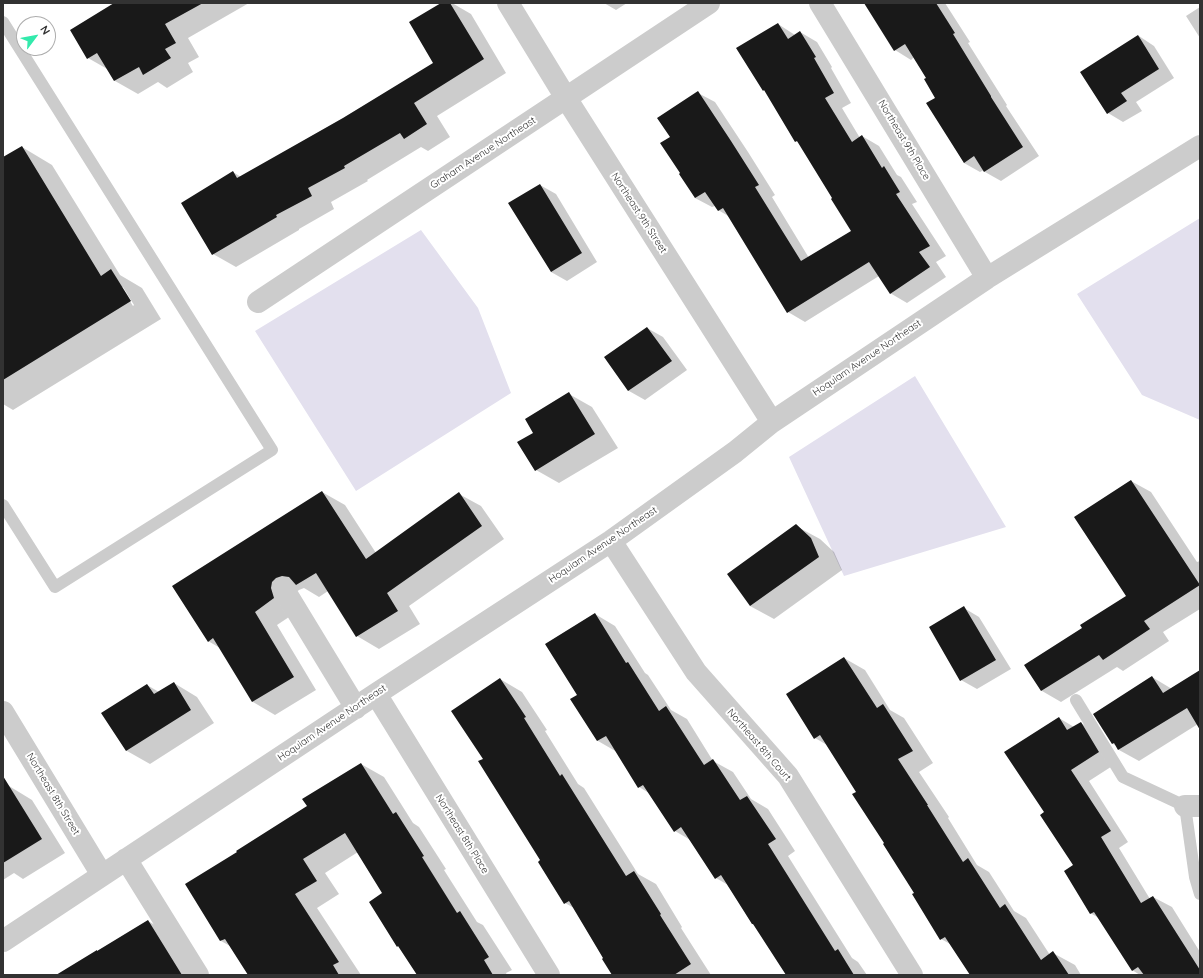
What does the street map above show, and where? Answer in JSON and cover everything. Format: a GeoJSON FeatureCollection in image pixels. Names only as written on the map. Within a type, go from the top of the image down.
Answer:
{"type":"FeatureCollection","features":[{"type":"Feature","properties":{"kind":"street","name":"Northeast 9th Street"},"geometry":{"type":"LineString","coordinates":[[508,3],[566,98],[772,422]]}},
{"type":"Feature","properties":{"kind":"street","name":"Graham Avenue Northeast"},"geometry":{"type":"LineString","coordinates":[[258,302],[709,3]]}},
{"type":"Feature","properties":{"kind":"street","name":"Northeast 9th Place"},"geometry":{"type":"LineString","coordinates":[[820,3],[987,278]]}},
{"type":"Feature","properties":{"kind":"street","name":"Hoquiam Avenue Northeast"},"geometry":{"type":"LineString","coordinates":[[3,941],[376,694],[611,541],[735,452],[772,422],[987,278],[1200,146]]}},
{"type":"Feature","properties":{"kind":"street","name":"Northeast 8th Court"},"geometry":{"type":"LineString","coordinates":[[611,541],[696,672],[788,776],[912,975]]}},
{"type":"Feature","properties":{"kind":"street"},"geometry":{"type":"LineString","coordinates":[[283,588],[356,708]]}},
{"type":"Feature","properties":{"kind":"street","name":"Northeast 8th Place"},"geometry":{"type":"LineString","coordinates":[[376,694],[549,975]]}},
{"type":"Feature","properties":{"kind":"street","name":"Northeast 8th Street"},"geometry":{"type":"LineString","coordinates":[[3,712],[102,875]]}},
{"type":"Feature","properties":{"kind":"street"},"geometry":{"type":"LineString","coordinates":[[126,859],[198,975]]}},
{"type":"Feature","properties":{"kind":"lane"},"geometry":{"type":"LineString","coordinates":[[3,22],[272,450],[55,587],[3,505]]}},
{"type":"Feature","properties":{"kind":"lane"},"geometry":{"type":"LineString","coordinates":[[1076,700],[1123,778],[1192,806],[1195,876],[1200,894]]}},
{"type":"Feature","properties":{"kind":"shaded area"},"geometry":{"type":"Polygon","coordinates":[[[1200,218],[1200,420],[1142,395],[1077,294],[1200,218]]]}},
{"type":"Feature","properties":{"kind":"shaded area"},"geometry":{"type":"Polygon","coordinates":[[[421,230],[478,308],[511,393],[356,491],[255,331],[421,230]]]}},
{"type":"Feature","properties":{"kind":"shaded area"},"geometry":{"type":"Polygon","coordinates":[[[915,376],[1006,527],[844,576],[789,457],[915,376]]]}},
{"type":"Feature","properties":{"kind":"building"},"geometry":{"type":"Polygon","coordinates":[[[114,3],[203,3],[165,24],[176,43],[165,49],[171,58],[143,75],[139,67],[114,81],[97,53],[87,59],[70,30],[114,3]]]}},
{"type":"Feature","properties":{"kind":"building"},"geometry":{"type":"Polygon","coordinates":[[[441,3],[450,3],[484,59],[414,103],[427,124],[404,139],[400,133],[344,166],[345,168],[308,188],[312,196],[276,215],[277,217],[212,255],[181,203],[233,171],[237,178],[343,118],[433,63],[409,22],[441,3]]]}},
{"type":"Feature","properties":{"kind":"building"},"geometry":{"type":"Polygon","coordinates":[[[864,3],[936,3],[955,33],[953,34],[991,97],[1023,147],[984,172],[974,156],[964,163],[926,103],[935,98],[924,79],[926,78],[905,44],[894,51],[864,3]]]}},
{"type":"Feature","properties":{"kind":"building"},"geometry":{"type":"Polygon","coordinates":[[[778,23],[788,39],[800,31],[816,57],[814,58],[834,93],[825,98],[852,142],[862,135],[882,168],[884,166],[900,192],[896,194],[930,246],[919,252],[930,267],[890,294],[869,262],[787,313],[723,208],[718,211],[705,192],[695,198],[660,143],[670,137],[657,118],[698,91],[759,185],[755,187],[801,261],[851,231],[797,141],[795,142],[764,90],[763,91],[736,48],[778,23]]]}},
{"type":"Feature","properties":{"kind":"building"},"geometry":{"type":"Polygon","coordinates":[[[1138,35],[1159,69],[1121,93],[1127,101],[1107,114],[1080,72],[1138,35]]]}},
{"type":"Feature","properties":{"kind":"building"},"geometry":{"type":"Polygon","coordinates":[[[22,146],[101,276],[111,269],[131,301],[3,380],[3,157],[22,146]]]}},
{"type":"Feature","properties":{"kind":"building"},"geometry":{"type":"Polygon","coordinates":[[[540,184],[582,253],[551,272],[508,203],[540,184]]]}},
{"type":"Feature","properties":{"kind":"building"},"geometry":{"type":"Polygon","coordinates":[[[647,327],[672,361],[628,391],[604,357],[647,327]]]}},
{"type":"Feature","properties":{"kind":"building"},"geometry":{"type":"Polygon","coordinates":[[[569,392],[595,434],[535,471],[517,442],[533,433],[525,419],[569,392]]]}},
{"type":"Feature","properties":{"kind":"building"},"geometry":{"type":"Polygon","coordinates":[[[1131,480],[1200,585],[1144,621],[1150,629],[1103,660],[1099,655],[1041,691],[1024,665],[1082,628],[1080,625],[1126,596],[1074,517],[1131,480]]]}},
{"type":"Feature","properties":{"kind":"building"},"geometry":{"type":"Polygon","coordinates":[[[322,491],[366,559],[459,492],[482,526],[387,593],[398,611],[356,637],[316,573],[296,585],[289,577],[282,576],[276,578],[272,582],[271,588],[274,598],[255,612],[294,677],[252,702],[213,638],[208,642],[172,586],[322,491]]]}},
{"type":"Feature","properties":{"kind":"building"},"geometry":{"type":"Polygon","coordinates":[[[796,524],[811,538],[819,557],[750,606],[727,574],[796,524]]]}},
{"type":"Feature","properties":{"kind":"building"},"geometry":{"type":"Polygon","coordinates":[[[964,606],[996,660],[960,681],[929,627],[964,606]]]}},
{"type":"Feature","properties":{"kind":"building"},"geometry":{"type":"Polygon","coordinates":[[[595,613],[626,663],[628,662],[659,711],[666,706],[704,765],[713,759],[740,800],[747,796],[776,839],[768,844],[835,951],[838,949],[854,975],[786,975],[721,875],[715,879],[681,827],[674,832],[643,785],[638,788],[606,736],[597,741],[570,699],[577,695],[545,644],[595,613]]]}},
{"type":"Feature","properties":{"kind":"building"},"geometry":{"type":"Polygon","coordinates":[[[844,657],[877,708],[883,704],[913,751],[898,759],[963,862],[968,858],[1000,908],[1005,904],[1041,960],[1053,951],[1069,975],[970,975],[945,937],[940,940],[912,894],[914,893],[883,844],[884,843],[852,794],[856,792],[820,735],[814,739],[786,694],[844,657]]]}},
{"type":"Feature","properties":{"kind":"building"},"geometry":{"type":"Polygon","coordinates":[[[1200,670],[1200,730],[1187,708],[1118,750],[1114,743],[1112,744],[1093,714],[1152,676],[1163,693],[1200,670]]]}},
{"type":"Feature","properties":{"kind":"building"},"geometry":{"type":"Polygon","coordinates":[[[500,678],[526,717],[524,718],[560,776],[562,774],[626,876],[634,871],[691,964],[674,975],[612,975],[569,901],[564,904],[538,862],[540,860],[478,761],[483,759],[451,711],[500,678]]]}},
{"type":"Feature","properties":{"kind":"building"},"geometry":{"type":"Polygon","coordinates":[[[174,682],[191,710],[126,751],[101,713],[147,684],[154,694],[174,682]]]}},
{"type":"Feature","properties":{"kind":"building"},"geometry":{"type":"Polygon","coordinates":[[[1059,717],[1067,730],[1081,722],[1099,752],[1071,770],[1111,831],[1101,837],[1141,903],[1153,896],[1200,970],[1200,975],[1144,975],[1138,967],[1132,971],[1094,912],[1090,914],[1064,871],[1073,865],[1040,815],[1044,812],[1004,752],[1059,717]]]}},
{"type":"Feature","properties":{"kind":"building"},"geometry":{"type":"Polygon","coordinates":[[[361,763],[393,814],[396,812],[424,856],[422,857],[457,913],[460,911],[489,957],[484,960],[493,975],[417,975],[398,946],[397,947],[369,902],[382,893],[345,833],[303,859],[317,881],[295,894],[339,962],[333,965],[339,975],[248,975],[225,939],[220,941],[185,884],[307,806],[302,799],[361,763]]]}},
{"type":"Feature","properties":{"kind":"building"},"geometry":{"type":"Polygon","coordinates":[[[3,776],[42,839],[3,863],[3,776]]]}},
{"type":"Feature","properties":{"kind":"building"},"geometry":{"type":"Polygon","coordinates":[[[148,920],[182,975],[56,975],[97,951],[148,920]]]}}]}
